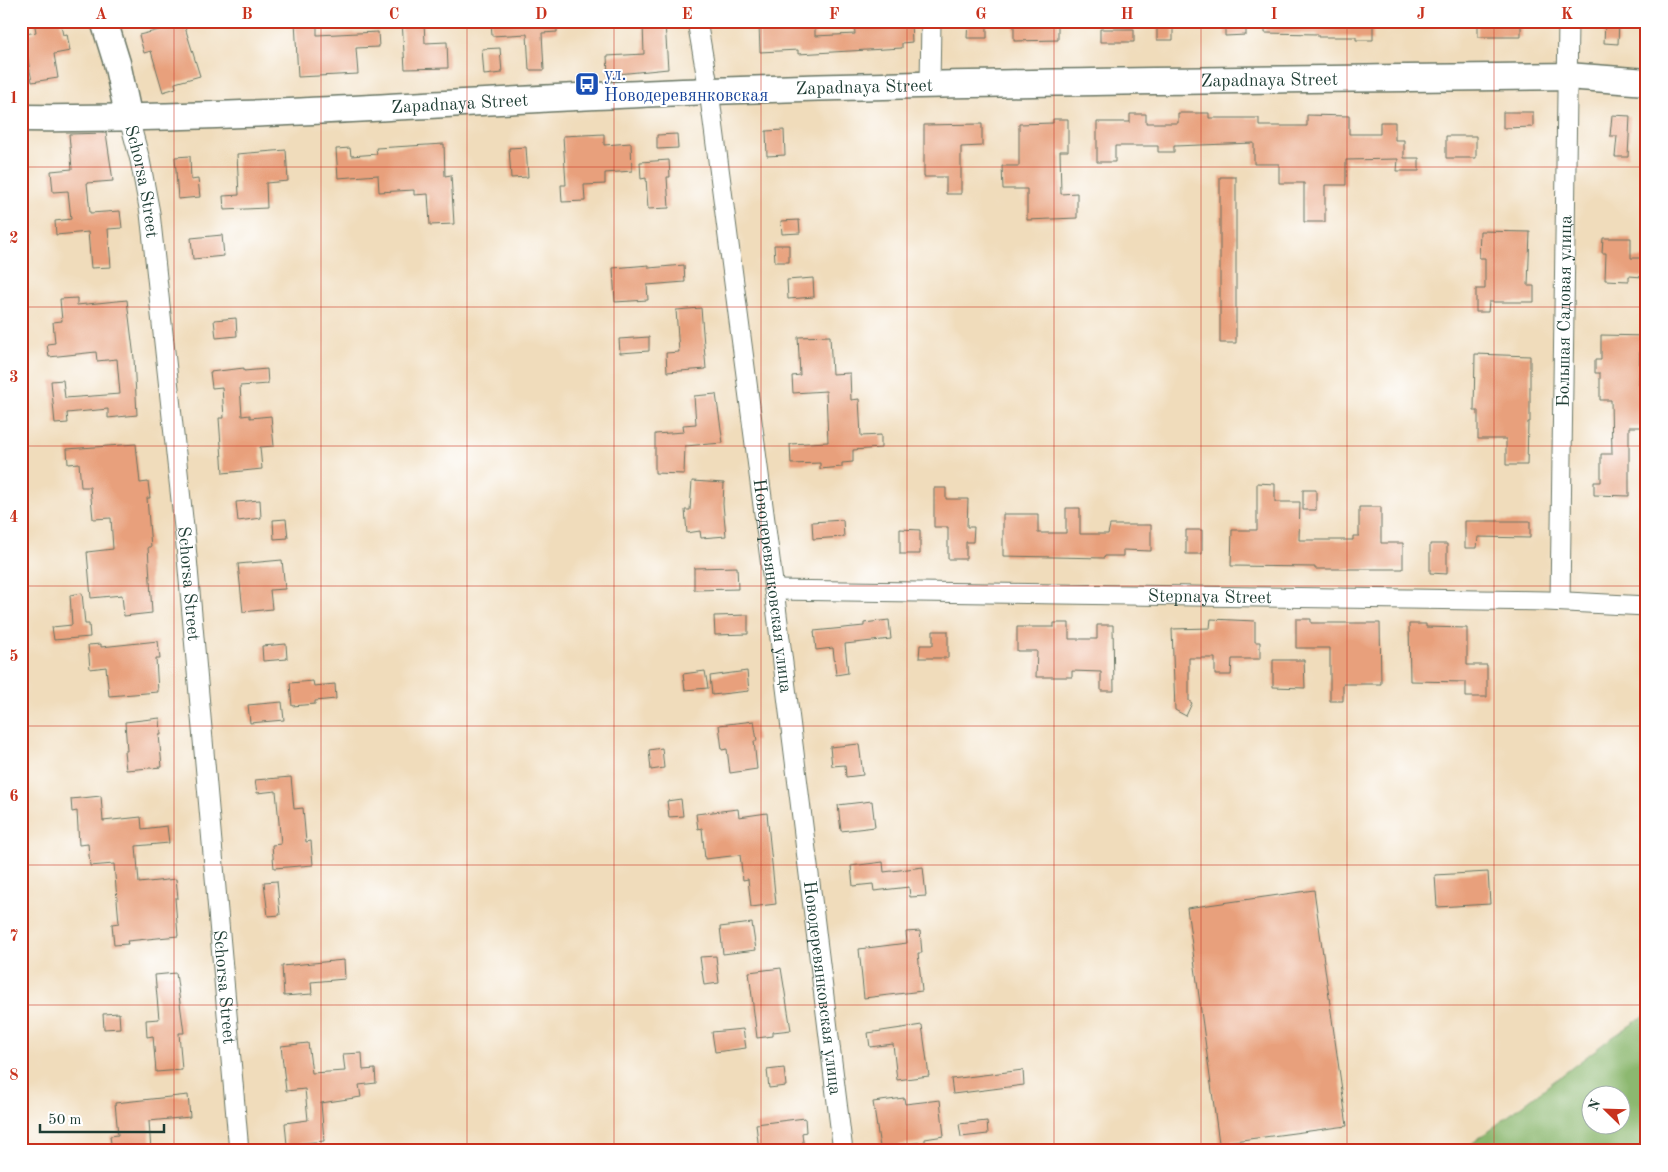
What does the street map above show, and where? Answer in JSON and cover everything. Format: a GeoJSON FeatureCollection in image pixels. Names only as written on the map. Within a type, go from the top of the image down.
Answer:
{"type":"FeatureCollection","features":[{"type":"Feature","properties":{"kind":"main road","name":"Schorsa Street"},"geometry":{"type":"LineString","coordinates":[[104,21],[117,64],[129,119]]}},
{"type":"Feature","properties":{"kind":"main road","name":"Zapadnaya Street"},"geometry":{"type":"LineString","coordinates":[[21,118],[129,119],[709,91],[930,85],[1567,76],[1647,82]]}},
{"type":"Feature","properties":{"kind":"street","name":"Новодеревянковская улица"},"geometry":{"type":"LineString","coordinates":[[697,21],[709,91],[774,590],[843,1151]]}},
{"type":"Feature","properties":{"kind":"street"},"geometry":{"type":"LineString","coordinates":[[930,21],[930,85]]}},
{"type":"Feature","properties":{"kind":"street","name":"Большая Садовая улица"},"geometry":{"type":"LineString","coordinates":[[1560,601],[1568,21]]}},
{"type":"Feature","properties":{"kind":"street","name":"Schorsa Street"},"geometry":{"type":"LineString","coordinates":[[129,119],[140,160],[150,213],[179,488],[239,1151]]}},
{"type":"Feature","properties":{"kind":"street","name":"Stepnaya Street"},"geometry":{"type":"LineString","coordinates":[[774,590],[1560,601],[1647,606]]}},
{"type":"Feature","properties":{"kind":"green space"},"geometry":{"type":"Polygon","coordinates":[[[1647,1014],[1647,1151],[1462,1151],[1607,1041],[1647,1014]]]}},
{"type":"Feature","properties":{"kind":"building"},"geometry":{"type":"Polygon","coordinates":[[[34,21],[60,21],[63,35],[67,34],[70,51],[54,54],[58,78],[32,82],[26,48],[21,49],[21,35],[36,32],[34,21]]]}},
{"type":"Feature","properties":{"kind":"building"},"geometry":{"type":"Polygon","coordinates":[[[295,21],[317,21],[317,35],[378,32],[379,47],[356,48],[358,74],[298,77],[295,21]]]}},
{"type":"Feature","properties":{"kind":"building"},"geometry":{"type":"Polygon","coordinates":[[[402,21],[424,21],[425,43],[447,42],[448,68],[405,69],[402,21]]]}},
{"type":"Feature","properties":{"kind":"building"},"geometry":{"type":"Polygon","coordinates":[[[491,21],[557,21],[557,32],[542,33],[544,70],[529,70],[527,34],[492,36],[491,21]]]}},
{"type":"Feature","properties":{"kind":"building"},"geometry":{"type":"Polygon","coordinates":[[[854,21],[911,21],[912,42],[902,43],[902,48],[798,54],[798,50],[760,52],[759,24],[783,22],[783,27],[815,25],[815,36],[855,34],[854,21]]]}},
{"type":"Feature","properties":{"kind":"building"},"geometry":{"type":"Polygon","coordinates":[[[968,21],[987,21],[987,38],[967,38],[968,21]]]}},
{"type":"Feature","properties":{"kind":"building"},"geometry":{"type":"Polygon","coordinates":[[[1014,21],[1058,21],[1058,40],[1014,41],[1014,21]]]}},
{"type":"Feature","properties":{"kind":"building"},"geometry":{"type":"Polygon","coordinates":[[[1157,21],[1173,21],[1173,40],[1157,40],[1157,21]]]}},
{"type":"Feature","properties":{"kind":"building"},"geometry":{"type":"Polygon","coordinates":[[[1225,21],[1246,21],[1246,35],[1225,36],[1225,21]]]}},
{"type":"Feature","properties":{"kind":"building"},"geometry":{"type":"Polygon","coordinates":[[[1265,21],[1373,21],[1373,40],[1356,40],[1356,37],[1318,37],[1318,34],[1265,33],[1265,21]]]}},
{"type":"Feature","properties":{"kind":"building"},"geometry":{"type":"Polygon","coordinates":[[[1478,21],[1521,21],[1521,37],[1478,37],[1478,21]]]}},
{"type":"Feature","properties":{"kind":"building"},"geometry":{"type":"Polygon","coordinates":[[[1605,21],[1619,21],[1618,44],[1604,43],[1605,21]]]}},
{"type":"Feature","properties":{"kind":"building"},"geometry":{"type":"Polygon","coordinates":[[[665,23],[668,69],[608,75],[607,56],[644,54],[643,24],[665,23]]]}},
{"type":"Feature","properties":{"kind":"building"},"geometry":{"type":"Polygon","coordinates":[[[184,24],[200,76],[175,83],[176,88],[163,92],[151,51],[144,53],[139,35],[184,24]]]}},
{"type":"Feature","properties":{"kind":"building"},"geometry":{"type":"Polygon","coordinates":[[[1100,29],[1134,29],[1134,42],[1100,42],[1100,29]]]}},
{"type":"Feature","properties":{"kind":"building"},"geometry":{"type":"Polygon","coordinates":[[[500,48],[502,73],[484,75],[482,49],[500,48]]]}},
{"type":"Feature","properties":{"kind":"building"},"geometry":{"type":"Polygon","coordinates":[[[1503,112],[1533,112],[1533,127],[1503,128],[1503,112]]]}},
{"type":"Feature","properties":{"kind":"building"},"geometry":{"type":"Polygon","coordinates":[[[1178,113],[1209,113],[1209,118],[1259,118],[1259,126],[1307,126],[1307,115],[1349,116],[1349,134],[1380,134],[1380,122],[1395,122],[1395,140],[1404,140],[1404,158],[1419,158],[1419,171],[1397,171],[1398,159],[1346,160],[1346,185],[1325,185],[1325,222],[1304,222],[1304,183],[1279,183],[1279,164],[1254,164],[1254,143],[1174,146],[1174,152],[1158,152],[1158,146],[1115,146],[1115,162],[1097,162],[1097,122],[1130,122],[1130,114],[1146,114],[1146,123],[1178,123],[1178,113]]]}},
{"type":"Feature","properties":{"kind":"building"},"geometry":{"type":"Polygon","coordinates":[[[1612,115],[1630,116],[1628,157],[1615,157],[1617,136],[1610,136],[1612,115]]]}},
{"type":"Feature","properties":{"kind":"building"},"geometry":{"type":"Polygon","coordinates":[[[1053,119],[1068,119],[1068,151],[1060,151],[1061,194],[1077,193],[1077,218],[1027,220],[1027,189],[1003,189],[1002,166],[1019,166],[1019,124],[1053,123],[1053,119]]]}},
{"type":"Feature","properties":{"kind":"building"},"geometry":{"type":"Polygon","coordinates":[[[982,124],[982,146],[961,147],[961,194],[946,194],[946,177],[924,177],[924,125],[982,124]]]}},
{"type":"Feature","properties":{"kind":"building"},"geometry":{"type":"Polygon","coordinates":[[[784,130],[785,155],[767,156],[766,131],[784,130]]]}},
{"type":"Feature","properties":{"kind":"building"},"geometry":{"type":"Polygon","coordinates":[[[106,133],[113,181],[87,183],[90,213],[120,211],[122,228],[108,229],[111,267],[91,268],[88,232],[56,235],[55,221],[71,219],[68,191],[53,192],[51,171],[72,169],[69,134],[106,133]]]}},
{"type":"Feature","properties":{"kind":"building"},"geometry":{"type":"Polygon","coordinates":[[[604,134],[604,145],[631,143],[632,171],[605,173],[605,184],[584,185],[585,201],[562,202],[561,185],[566,185],[563,136],[604,134]]]}},
{"type":"Feature","properties":{"kind":"building"},"geometry":{"type":"Polygon","coordinates":[[[677,134],[678,148],[657,149],[657,135],[677,134]]]}},
{"type":"Feature","properties":{"kind":"building"},"geometry":{"type":"Polygon","coordinates":[[[1446,136],[1476,136],[1476,158],[1446,158],[1446,136]]]}},
{"type":"Feature","properties":{"kind":"building"},"geometry":{"type":"Polygon","coordinates":[[[444,144],[445,176],[451,175],[454,224],[430,225],[428,194],[414,195],[414,190],[379,192],[378,175],[338,178],[336,149],[350,148],[351,156],[377,154],[376,148],[444,144]]]}},
{"type":"Feature","properties":{"kind":"building"},"geometry":{"type":"Polygon","coordinates":[[[526,147],[528,177],[511,178],[509,148],[526,147]]]}},
{"type":"Feature","properties":{"kind":"building"},"geometry":{"type":"Polygon","coordinates":[[[286,150],[288,181],[266,183],[267,208],[224,210],[223,196],[239,195],[237,154],[286,150]]]}},
{"type":"Feature","properties":{"kind":"building"},"geometry":{"type":"Polygon","coordinates":[[[190,156],[191,180],[198,179],[200,197],[178,199],[175,157],[190,156]]]}},
{"type":"Feature","properties":{"kind":"building"},"geometry":{"type":"Polygon","coordinates":[[[669,160],[670,177],[667,177],[669,208],[648,209],[646,178],[641,179],[640,162],[669,160]]]}},
{"type":"Feature","properties":{"kind":"building"},"geometry":{"type":"Polygon","coordinates":[[[1220,177],[1236,177],[1236,343],[1220,343],[1220,177]]]}},
{"type":"Feature","properties":{"kind":"building"},"geometry":{"type":"Polygon","coordinates":[[[799,220],[800,233],[782,234],[781,221],[799,220]]]}},
{"type":"Feature","properties":{"kind":"building"},"geometry":{"type":"Polygon","coordinates":[[[1480,231],[1530,232],[1528,286],[1534,286],[1534,302],[1489,302],[1488,312],[1476,312],[1476,289],[1485,289],[1485,258],[1479,258],[1480,231]]]}},
{"type":"Feature","properties":{"kind":"building"},"geometry":{"type":"Polygon","coordinates":[[[222,235],[224,256],[193,259],[191,238],[222,235]]]}},
{"type":"Feature","properties":{"kind":"building"},"geometry":{"type":"Polygon","coordinates":[[[1603,238],[1631,238],[1631,258],[1643,258],[1643,277],[1629,276],[1629,281],[1605,280],[1606,253],[1602,253],[1603,238]]]}},
{"type":"Feature","properties":{"kind":"building"},"geometry":{"type":"Polygon","coordinates":[[[774,245],[789,245],[789,262],[775,262],[774,245]]]}},
{"type":"Feature","properties":{"kind":"building"},"geometry":{"type":"Polygon","coordinates":[[[649,265],[649,268],[684,265],[685,282],[647,285],[648,300],[615,302],[613,268],[649,265]]]}},
{"type":"Feature","properties":{"kind":"building"},"geometry":{"type":"Polygon","coordinates":[[[813,278],[814,297],[788,299],[787,280],[813,278]]]}},
{"type":"Feature","properties":{"kind":"building"},"geometry":{"type":"Polygon","coordinates":[[[77,298],[77,305],[127,300],[134,358],[137,415],[108,418],[108,409],[67,413],[68,423],[55,424],[51,381],[63,380],[65,398],[120,394],[117,359],[97,361],[96,352],[49,357],[47,344],[55,343],[53,322],[62,321],[60,299],[77,298]]]}},
{"type":"Feature","properties":{"kind":"building"},"geometry":{"type":"Polygon","coordinates":[[[701,308],[706,369],[667,372],[666,353],[679,352],[676,310],[701,308]]]}},
{"type":"Feature","properties":{"kind":"building"},"geometry":{"type":"Polygon","coordinates":[[[236,318],[237,336],[216,338],[214,320],[236,318]]]}},
{"type":"Feature","properties":{"kind":"building"},"geometry":{"type":"Polygon","coordinates":[[[1601,335],[1647,336],[1647,348],[1640,348],[1639,385],[1647,385],[1647,427],[1629,427],[1629,496],[1594,495],[1594,482],[1601,482],[1601,454],[1612,454],[1611,400],[1600,400],[1600,373],[1595,373],[1595,360],[1601,360],[1601,335]]]}},
{"type":"Feature","properties":{"kind":"building"},"geometry":{"type":"Polygon","coordinates":[[[830,336],[832,374],[850,373],[851,400],[859,399],[861,436],[881,435],[881,448],[853,450],[853,462],[842,463],[842,467],[820,469],[820,463],[791,464],[790,444],[828,442],[826,391],[793,393],[792,376],[800,375],[798,337],[830,336]]]}},
{"type":"Feature","properties":{"kind":"building"},"geometry":{"type":"Polygon","coordinates":[[[649,337],[649,351],[620,353],[619,339],[649,337]]]}},
{"type":"Feature","properties":{"kind":"building"},"geometry":{"type":"Polygon","coordinates":[[[1475,354],[1530,356],[1530,422],[1528,422],[1527,465],[1506,465],[1506,439],[1478,439],[1478,411],[1474,411],[1475,354]]]}},
{"type":"Feature","properties":{"kind":"building"},"geometry":{"type":"Polygon","coordinates":[[[244,368],[244,371],[267,369],[268,384],[240,386],[242,416],[250,415],[250,418],[271,416],[274,446],[260,447],[262,469],[223,473],[219,418],[224,418],[222,387],[212,388],[210,372],[244,368]]]}},
{"type":"Feature","properties":{"kind":"building"},"geometry":{"type":"Polygon","coordinates":[[[716,394],[723,443],[685,446],[684,474],[655,473],[655,434],[684,432],[683,425],[696,424],[694,396],[716,394]]]}},
{"type":"Feature","properties":{"kind":"building"},"geometry":{"type":"Polygon","coordinates":[[[136,444],[140,483],[148,482],[150,498],[147,498],[151,547],[148,547],[152,613],[124,616],[122,595],[91,598],[87,552],[113,549],[111,518],[93,519],[90,487],[81,487],[79,463],[68,464],[67,449],[136,444]]]}},
{"type":"Feature","properties":{"kind":"building"},"geometry":{"type":"Polygon","coordinates":[[[692,481],[724,483],[723,504],[726,536],[701,538],[700,531],[687,533],[685,510],[690,510],[692,481]]]}},
{"type":"Feature","properties":{"kind":"building"},"geometry":{"type":"Polygon","coordinates":[[[1257,483],[1275,484],[1275,502],[1300,502],[1299,540],[1353,540],[1353,536],[1359,536],[1359,507],[1381,507],[1381,543],[1403,543],[1403,569],[1315,569],[1315,567],[1231,566],[1232,530],[1257,530],[1257,483]]]}},
{"type":"Feature","properties":{"kind":"building"},"geometry":{"type":"Polygon","coordinates":[[[934,488],[946,488],[946,499],[968,499],[967,527],[974,527],[973,542],[966,542],[966,559],[948,559],[948,527],[934,527],[934,488]]]}},
{"type":"Feature","properties":{"kind":"building"},"geometry":{"type":"Polygon","coordinates":[[[1303,490],[1316,490],[1316,510],[1303,510],[1303,490]]]}},
{"type":"Feature","properties":{"kind":"building"},"geometry":{"type":"Polygon","coordinates":[[[260,500],[261,518],[238,521],[236,502],[260,500]]]}},
{"type":"Feature","properties":{"kind":"building"},"geometry":{"type":"Polygon","coordinates":[[[1066,508],[1080,508],[1080,534],[1108,534],[1110,525],[1151,525],[1151,551],[1123,550],[1123,556],[1105,556],[1104,558],[1003,556],[1003,514],[1038,514],[1038,533],[1066,533],[1066,508]]]}},
{"type":"Feature","properties":{"kind":"building"},"geometry":{"type":"Polygon","coordinates":[[[286,519],[288,538],[274,539],[273,520],[286,519]]]}},
{"type":"Feature","properties":{"kind":"building"},"geometry":{"type":"Polygon","coordinates":[[[843,520],[844,537],[813,539],[812,522],[843,520]]]}},
{"type":"Feature","properties":{"kind":"building"},"geometry":{"type":"Polygon","coordinates":[[[1465,521],[1530,521],[1530,538],[1478,537],[1477,548],[1465,548],[1465,521]]]}},
{"type":"Feature","properties":{"kind":"building"},"geometry":{"type":"Polygon","coordinates":[[[900,529],[920,530],[920,554],[900,554],[900,529]]]}},
{"type":"Feature","properties":{"kind":"building"},"geometry":{"type":"Polygon","coordinates":[[[1186,530],[1202,530],[1202,554],[1186,554],[1186,530]]]}},
{"type":"Feature","properties":{"kind":"building"},"geometry":{"type":"Polygon","coordinates":[[[1430,544],[1447,544],[1447,574],[1430,573],[1430,544]]]}},
{"type":"Feature","properties":{"kind":"building"},"geometry":{"type":"Polygon","coordinates":[[[282,560],[285,589],[270,590],[272,609],[243,612],[238,564],[282,560]]]}},
{"type":"Feature","properties":{"kind":"building"},"geometry":{"type":"Polygon","coordinates":[[[737,567],[738,589],[694,590],[694,568],[737,567]]]}},
{"type":"Feature","properties":{"kind":"building"},"geometry":{"type":"Polygon","coordinates":[[[82,593],[85,624],[89,624],[90,637],[54,640],[52,627],[72,625],[70,595],[82,593]]]}},
{"type":"Feature","properties":{"kind":"building"},"geometry":{"type":"Polygon","coordinates":[[[748,615],[748,634],[715,635],[714,616],[748,615]]]}},
{"type":"Feature","properties":{"kind":"building"},"geometry":{"type":"Polygon","coordinates":[[[1211,619],[1255,621],[1255,642],[1260,642],[1260,659],[1232,659],[1231,675],[1215,675],[1215,658],[1189,658],[1189,701],[1192,703],[1186,716],[1175,710],[1172,629],[1210,628],[1211,619]]]}},
{"type":"Feature","properties":{"kind":"building"},"geometry":{"type":"Polygon","coordinates":[[[1296,619],[1311,619],[1311,623],[1380,623],[1381,684],[1343,684],[1343,701],[1330,701],[1330,648],[1296,648],[1296,619]]]}},
{"type":"Feature","properties":{"kind":"building"},"geometry":{"type":"Polygon","coordinates":[[[889,620],[891,639],[845,644],[848,673],[836,675],[833,648],[816,650],[814,631],[864,626],[864,623],[889,620]]]}},
{"type":"Feature","properties":{"kind":"building"},"geometry":{"type":"Polygon","coordinates":[[[1054,623],[1069,623],[1069,639],[1097,639],[1097,625],[1113,625],[1114,691],[1101,691],[1101,672],[1072,671],[1072,677],[1036,677],[1037,651],[1017,651],[1017,627],[1054,627],[1054,623]]]}},
{"type":"Feature","properties":{"kind":"building"},"geometry":{"type":"Polygon","coordinates":[[[1409,624],[1426,624],[1426,627],[1467,628],[1467,665],[1487,665],[1487,697],[1466,697],[1466,682],[1410,681],[1409,624]]]}},
{"type":"Feature","properties":{"kind":"building"},"geometry":{"type":"Polygon","coordinates":[[[933,631],[948,631],[948,658],[919,658],[920,645],[933,645],[933,631]]]}},
{"type":"Feature","properties":{"kind":"building"},"geometry":{"type":"Polygon","coordinates":[[[158,641],[160,659],[156,659],[158,692],[109,696],[106,667],[90,669],[88,645],[101,644],[101,647],[158,641]]]}},
{"type":"Feature","properties":{"kind":"building"},"geometry":{"type":"Polygon","coordinates":[[[286,644],[287,659],[263,661],[262,646],[286,644]]]}},
{"type":"Feature","properties":{"kind":"building"},"geometry":{"type":"Polygon","coordinates":[[[1273,660],[1304,660],[1305,688],[1273,687],[1273,660]]]}},
{"type":"Feature","properties":{"kind":"building"},"geometry":{"type":"Polygon","coordinates":[[[705,671],[708,688],[685,690],[683,674],[705,671]]]}},
{"type":"Feature","properties":{"kind":"building"},"geometry":{"type":"Polygon","coordinates":[[[747,671],[749,691],[712,695],[710,676],[747,671]]]}},
{"type":"Feature","properties":{"kind":"building"},"geometry":{"type":"Polygon","coordinates":[[[313,681],[314,686],[335,684],[336,699],[315,701],[315,704],[292,706],[290,683],[313,681]]]}},
{"type":"Feature","properties":{"kind":"building"},"geometry":{"type":"Polygon","coordinates":[[[282,702],[284,720],[250,723],[248,705],[282,702]]]}},
{"type":"Feature","properties":{"kind":"building"},"geometry":{"type":"Polygon","coordinates":[[[160,718],[161,735],[159,735],[162,767],[126,770],[124,751],[127,751],[125,722],[160,718]]]}},
{"type":"Feature","properties":{"kind":"building"},"geometry":{"type":"Polygon","coordinates":[[[754,721],[757,741],[754,741],[757,769],[730,773],[727,749],[722,750],[719,725],[754,721]]]}},
{"type":"Feature","properties":{"kind":"building"},"geometry":{"type":"Polygon","coordinates":[[[859,744],[863,775],[846,777],[845,765],[832,766],[830,747],[859,744]]]}},
{"type":"Feature","properties":{"kind":"building"},"geometry":{"type":"Polygon","coordinates":[[[662,748],[664,768],[651,770],[649,750],[662,748]]]}},
{"type":"Feature","properties":{"kind":"building"},"geometry":{"type":"Polygon","coordinates":[[[291,777],[294,809],[303,808],[306,842],[311,841],[313,865],[274,868],[272,845],[281,844],[276,791],[257,793],[255,780],[291,777]]]}},
{"type":"Feature","properties":{"kind":"building"},"geometry":{"type":"Polygon","coordinates":[[[101,796],[103,821],[141,817],[142,829],[167,826],[169,843],[136,846],[139,883],[176,879],[178,898],[175,898],[178,936],[127,941],[128,944],[114,945],[112,924],[119,923],[114,864],[90,866],[88,844],[79,845],[77,811],[72,812],[71,799],[101,796]]]}},
{"type":"Feature","properties":{"kind":"building"},"geometry":{"type":"Polygon","coordinates":[[[681,799],[683,816],[669,817],[667,801],[681,799]]]}},
{"type":"Feature","properties":{"kind":"building"},"geometry":{"type":"Polygon","coordinates":[[[872,801],[875,827],[841,831],[838,805],[872,801]]]}},
{"type":"Feature","properties":{"kind":"building"},"geometry":{"type":"Polygon","coordinates":[[[738,809],[739,817],[767,813],[776,904],[751,907],[748,879],[743,880],[740,855],[705,859],[702,828],[698,829],[696,814],[738,809]]]}},
{"type":"Feature","properties":{"kind":"building"},"geometry":{"type":"Polygon","coordinates":[[[883,862],[884,872],[923,867],[926,896],[910,897],[909,887],[874,891],[873,884],[853,886],[851,866],[883,862]]]}},
{"type":"Feature","properties":{"kind":"building"},"geometry":{"type":"Polygon","coordinates":[[[1488,872],[1490,904],[1437,907],[1435,875],[1488,872]]]}},
{"type":"Feature","properties":{"kind":"building"},"geometry":{"type":"Polygon","coordinates":[[[277,881],[280,915],[268,916],[264,882],[277,881]]]}},
{"type":"Feature","properties":{"kind":"building"},"geometry":{"type":"Polygon","coordinates":[[[1314,890],[1347,1126],[1219,1143],[1187,908],[1314,890]]]}},
{"type":"Feature","properties":{"kind":"building"},"geometry":{"type":"Polygon","coordinates":[[[752,923],[756,950],[723,954],[720,927],[752,923]]]}},
{"type":"Feature","properties":{"kind":"building"},"geometry":{"type":"Polygon","coordinates":[[[920,931],[922,953],[918,953],[922,991],[864,998],[859,949],[907,943],[906,932],[920,931]]]}},
{"type":"Feature","properties":{"kind":"building"},"geometry":{"type":"Polygon","coordinates":[[[716,956],[719,983],[704,985],[700,957],[716,956]]]}},
{"type":"Feature","properties":{"kind":"building"},"geometry":{"type":"Polygon","coordinates":[[[344,960],[345,979],[311,982],[312,994],[284,996],[282,966],[344,960]]]}},
{"type":"Feature","properties":{"kind":"building"},"geometry":{"type":"Polygon","coordinates":[[[781,968],[791,1030],[773,1032],[773,1036],[757,1038],[749,972],[781,968]]]}},
{"type":"Feature","properties":{"kind":"building"},"geometry":{"type":"Polygon","coordinates":[[[176,973],[184,1033],[179,1033],[182,1070],[156,1072],[153,1036],[147,1037],[146,1020],[159,1019],[155,975],[176,973]]]}},
{"type":"Feature","properties":{"kind":"building"},"geometry":{"type":"Polygon","coordinates":[[[119,1013],[120,1028],[104,1029],[103,1014],[119,1013]]]}},
{"type":"Feature","properties":{"kind":"building"},"geometry":{"type":"Polygon","coordinates":[[[922,1025],[929,1076],[897,1080],[893,1044],[870,1047],[868,1033],[922,1025]]]}},
{"type":"Feature","properties":{"kind":"building"},"geometry":{"type":"Polygon","coordinates":[[[743,1029],[746,1048],[715,1052],[712,1032],[743,1029]]]}},
{"type":"Feature","properties":{"kind":"building"},"geometry":{"type":"Polygon","coordinates":[[[308,1043],[312,1073],[345,1071],[343,1054],[362,1053],[363,1070],[375,1069],[376,1083],[359,1085],[361,1097],[321,1103],[324,1141],[287,1145],[285,1123],[308,1120],[305,1089],[286,1091],[281,1046],[308,1043]]]}},
{"type":"Feature","properties":{"kind":"building"},"geometry":{"type":"Polygon","coordinates":[[[784,1068],[786,1086],[769,1088],[767,1070],[784,1068]]]}},
{"type":"Feature","properties":{"kind":"building"},"geometry":{"type":"Polygon","coordinates":[[[1023,1070],[1024,1085],[953,1094],[951,1079],[1023,1070]]]}},
{"type":"Feature","properties":{"kind":"building"},"geometry":{"type":"Polygon","coordinates":[[[188,1095],[190,1117],[149,1121],[151,1151],[112,1151],[110,1136],[118,1135],[115,1103],[188,1095]]]}},
{"type":"Feature","properties":{"kind":"building"},"geometry":{"type":"Polygon","coordinates":[[[904,1098],[905,1104],[940,1100],[944,1136],[925,1139],[925,1142],[880,1147],[873,1102],[904,1098]]]}},
{"type":"Feature","properties":{"kind":"building"},"geometry":{"type":"Polygon","coordinates":[[[805,1118],[806,1132],[802,1133],[804,1151],[759,1151],[756,1124],[805,1118]]]}},
{"type":"Feature","properties":{"kind":"building"},"geometry":{"type":"Polygon","coordinates":[[[987,1121],[988,1134],[961,1137],[959,1124],[987,1121]]]}},
{"type":"Feature","properties":{"kind":"place","name":"ул. Новодеревянковская"},"geometry":{"type":"Point","coordinates":[587,84]}}]}
